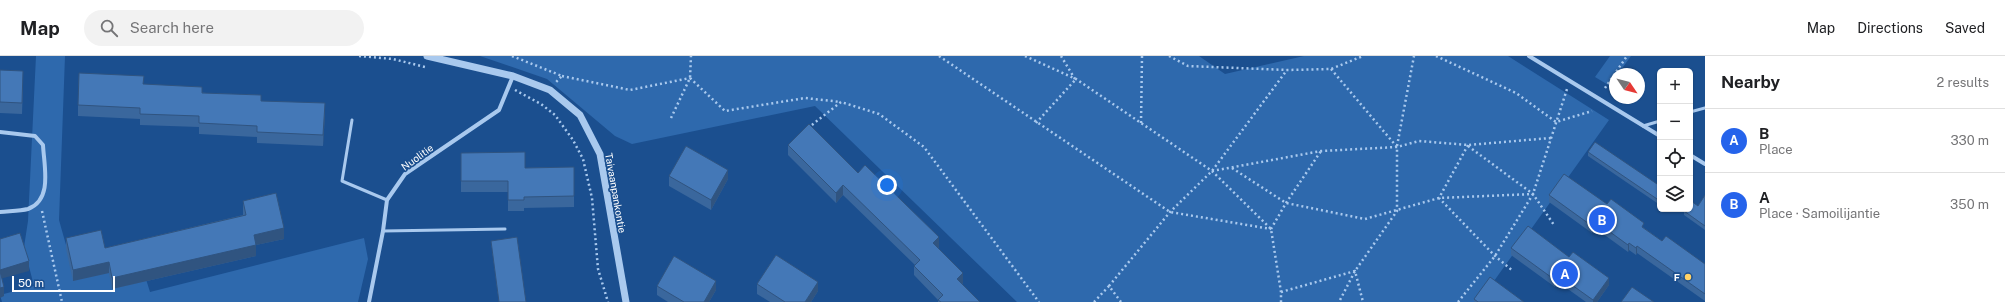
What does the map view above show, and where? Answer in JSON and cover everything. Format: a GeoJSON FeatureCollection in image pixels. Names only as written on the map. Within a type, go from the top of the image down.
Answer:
{"type":"FeatureCollection","features":[{"type":"Feature","properties":{"kind":"street","name":"Taivaanpankontie"},"geometry":{"type":"LineString","coordinates":[[427,56],[513,76],[550,90],[580,115],[600,154],[626,302]]}},
{"type":"Feature","properties":{"kind":"street"},"geometry":{"type":"LineString","coordinates":[[1529,56],[1657,134]]}},
{"type":"Feature","properties":{"kind":"street","name":"Nuolitie"},"geometry":{"type":"LineString","coordinates":[[369,302],[383,231],[387,200],[405,174],[499,110],[513,76]]}},
{"type":"Feature","properties":{"kind":"street"},"geometry":{"type":"LineString","coordinates":[[0,132],[34,136],[43,145],[45,190],[40,201],[28,209],[0,212]]}},
{"type":"Feature","properties":{"kind":"street"},"geometry":{"type":"LineString","coordinates":[[1693,156],[1705,164]]}},
{"type":"Feature","properties":{"kind":"lane"},"geometry":{"type":"LineString","coordinates":[[1693,111],[1705,108]]}},
{"type":"Feature","properties":{"kind":"lane"},"geometry":{"type":"LineString","coordinates":[[352,120],[342,181],[387,200]]}},
{"type":"Feature","properties":{"kind":"lane"},"geometry":{"type":"LineString","coordinates":[[1643,126],[1657,122]]}},
{"type":"Feature","properties":{"kind":"lane"},"geometry":{"type":"LineString","coordinates":[[383,231],[506,229]]}},
{"type":"Feature","properties":{"kind":"path"},"geometry":{"type":"LineString","coordinates":[[359,56],[393,59],[431,68]]}},
{"type":"Feature","properties":{"kind":"path"},"geometry":{"type":"LineString","coordinates":[[671,118],[690,78],[691,56]]}},
{"type":"Feature","properties":{"kind":"path"},"geometry":{"type":"LineString","coordinates":[[939,56],[1170,212],[1271,229]]}},
{"type":"Feature","properties":{"kind":"path"},"geometry":{"type":"LineString","coordinates":[[1025,56],[1076,79],[1212,171],[1271,229],[1282,292],[1281,302]]}},
{"type":"Feature","properties":{"kind":"path"},"geometry":{"type":"LineString","coordinates":[[1061,56],[1076,79]]}},
{"type":"Feature","properties":{"kind":"path"},"geometry":{"type":"LineString","coordinates":[[1141,124],[1142,56]]}},
{"type":"Feature","properties":{"kind":"path"},"geometry":{"type":"LineString","coordinates":[[1169,56],[1188,66],[1287,70],[1331,69],[1363,56]]}},
{"type":"Feature","properties":{"kind":"path"},"geometry":{"type":"LineString","coordinates":[[1339,302],[1355,271],[1397,211],[1397,146],[1414,56]]}},
{"type":"Feature","properties":{"kind":"path"},"geometry":{"type":"LineString","coordinates":[[1436,56],[1516,93],[1556,122]]}},
{"type":"Feature","properties":{"kind":"path"},"geometry":{"type":"LineString","coordinates":[[1605,88],[1627,56]]}},
{"type":"Feature","properties":{"kind":"path"},"geometry":{"type":"LineString","coordinates":[[1331,69],[1397,146]]}},
{"type":"Feature","properties":{"kind":"path"},"geometry":{"type":"LineString","coordinates":[[1094,302],[1170,212],[1212,171],[1287,70]]}},
{"type":"Feature","properties":{"kind":"path"},"geometry":{"type":"LineString","coordinates":[[562,76],[630,90],[690,78]]}},
{"type":"Feature","properties":{"kind":"path"},"geometry":{"type":"LineString","coordinates":[[690,78],[725,111],[805,98],[841,102],[879,114],[924,147],[1039,302]]}},
{"type":"Feature","properties":{"kind":"path"},"geometry":{"type":"LineString","coordinates":[[1036,122],[1076,79]]}},
{"type":"Feature","properties":{"kind":"path"},"geometry":{"type":"LineString","coordinates":[[1458,302],[1495,256],[1534,194],[1565,91],[1571,81]]}},
{"type":"Feature","properties":{"kind":"path"},"geometry":{"type":"LineString","coordinates":[[509,87],[541,104],[555,115],[573,140],[583,159],[592,198],[598,269],[608,302]]}},
{"type":"Feature","properties":{"kind":"path"},"geometry":{"type":"LineString","coordinates":[[805,130],[841,102]]}},
{"type":"Feature","properties":{"kind":"path"},"geometry":{"type":"LineString","coordinates":[[1556,122],[1592,110]]}},
{"type":"Feature","properties":{"kind":"path"},"geometry":{"type":"LineString","coordinates":[[1212,171],[1321,151],[1397,146],[1419,141],[1468,145],[1551,138]]}},
{"type":"Feature","properties":{"kind":"path"},"geometry":{"type":"LineString","coordinates":[[1468,145],[1534,194],[1554,224]]}},
{"type":"Feature","properties":{"kind":"path"},"geometry":{"type":"LineString","coordinates":[[1440,198],[1468,145]]}},
{"type":"Feature","properties":{"kind":"path"},"geometry":{"type":"LineString","coordinates":[[1271,229],[1286,203],[1321,151]]}},
{"type":"Feature","properties":{"kind":"path"},"geometry":{"type":"LineString","coordinates":[[1232,168],[1286,203],[1365,219],[1440,198],[1534,194]]}},
{"type":"Feature","properties":{"kind":"path"},"geometry":{"type":"LineString","coordinates":[[1440,198],[1495,256],[1513,271]]}},
{"type":"Feature","properties":{"kind":"path"},"geometry":{"type":"LineString","coordinates":[[40,201],[62,302]]}},
{"type":"Feature","properties":{"kind":"path"},"geometry":{"type":"LineString","coordinates":[[1282,292],[1355,271]]}},
{"type":"Feature","properties":{"kind":"path"},"geometry":{"type":"LineString","coordinates":[[1355,271],[1363,302]]}},
{"type":"Feature","properties":{"kind":"path"},"geometry":{"type":"LineString","coordinates":[[1109,286],[1121,302]]}},
{"type":"Feature","properties":{"kind":"shaded area"},"geometry":{"type":"Polygon","coordinates":[[[36,56],[65,56],[59,220],[75,277],[108,268],[145,276],[150,292],[364,238],[368,259],[358,302],[2,302],[0,295],[34,286],[24,247],[28,221],[36,56]]]}},
{"type":"Feature","properties":{"kind":"shaded area"},"geometry":{"type":"Polygon","coordinates":[[[480,56],[1199,56],[1225,74],[1304,56],[1508,56],[1609,120],[1479,302],[1017,302],[815,106],[632,144],[615,136],[547,79],[480,56]]]}},
{"type":"Feature","properties":{"kind":"shaded area"},"geometry":{"type":"Polygon","coordinates":[[[1610,56],[1631,56],[1622,68],[1609,68],[1609,85],[1595,77],[1610,56]]]}},
{"type":"Feature","properties":{"kind":"building"},"geometry":{"type":"Polygon","coordinates":[[[0,70],[23,71],[22,103],[0,102],[0,70]]]}},
{"type":"Feature","properties":{"kind":"building"},"geometry":{"type":"Polygon","coordinates":[[[79,73],[144,76],[143,84],[202,87],[202,93],[261,95],[261,101],[325,103],[323,135],[257,132],[257,126],[199,123],[199,116],[140,114],[140,108],[78,105],[79,73]]]}},
{"type":"Feature","properties":{"kind":"building"},"geometry":{"type":"Polygon","coordinates":[[[809,124],[858,173],[865,165],[939,237],[933,243],[963,273],[957,279],[980,302],[941,302],[938,300],[943,295],[914,266],[920,260],[843,185],[836,193],[788,145],[809,124]]]}},
{"type":"Feature","properties":{"kind":"building"},"geometry":{"type":"Polygon","coordinates":[[[1595,142],[1657,184],[1657,199],[1588,152],[1595,142]]]}},
{"type":"Feature","properties":{"kind":"building"},"geometry":{"type":"Polygon","coordinates":[[[686,146],[728,170],[711,200],[669,176],[686,146]]]}},
{"type":"Feature","properties":{"kind":"building"},"geometry":{"type":"Polygon","coordinates":[[[525,152],[525,168],[574,167],[574,196],[524,197],[524,200],[508,200],[508,181],[461,181],[461,153],[525,152]]]}},
{"type":"Feature","properties":{"kind":"building"},"geometry":{"type":"Polygon","coordinates":[[[1564,174],[1607,204],[1611,199],[1644,223],[1642,227],[1662,241],[1666,236],[1705,264],[1705,294],[1637,246],[1636,248],[1629,243],[1628,245],[1595,221],[1592,226],[1549,195],[1564,174]]]}},
{"type":"Feature","properties":{"kind":"building"},"geometry":{"type":"Polygon","coordinates":[[[276,193],[284,228],[254,235],[256,245],[112,278],[109,262],[73,270],[66,238],[101,230],[105,248],[246,215],[243,201],[276,193]]]}},
{"type":"Feature","properties":{"kind":"building"},"geometry":{"type":"Polygon","coordinates":[[[1705,195],[1705,226],[1685,212],[1693,212],[1693,202],[1698,206],[1705,195]]]}},
{"type":"Feature","properties":{"kind":"building"},"geometry":{"type":"Polygon","coordinates":[[[1528,226],[1569,257],[1573,252],[1609,278],[1593,300],[1558,275],[1555,280],[1511,248],[1528,226]]]}},
{"type":"Feature","properties":{"kind":"building"},"geometry":{"type":"Polygon","coordinates":[[[20,233],[29,261],[0,270],[0,239],[20,233]]]}},
{"type":"Feature","properties":{"kind":"building"},"geometry":{"type":"Polygon","coordinates":[[[517,237],[526,302],[499,302],[491,241],[517,237]]]}},
{"type":"Feature","properties":{"kind":"building"},"geometry":{"type":"Polygon","coordinates":[[[776,255],[818,282],[805,302],[785,302],[757,284],[776,255]]]}},
{"type":"Feature","properties":{"kind":"building"},"geometry":{"type":"Polygon","coordinates":[[[674,256],[716,281],[704,302],[684,302],[657,286],[674,256]]]}},
{"type":"Feature","properties":{"kind":"building"},"geometry":{"type":"Polygon","coordinates":[[[0,271],[4,287],[0,288],[0,271]]]}},
{"type":"Feature","properties":{"kind":"building"},"geometry":{"type":"Polygon","coordinates":[[[1490,277],[1524,302],[1478,302],[1474,299],[1490,277]]]}},
{"type":"Feature","properties":{"kind":"building"},"geometry":{"type":"Polygon","coordinates":[[[1632,287],[1654,302],[1621,302],[1632,287]]]}},
{"type":"Feature","properties":{"kind":"place","name":"A"},"geometry":{"type":"Point","coordinates":[1602,220]}},
{"type":"Feature","properties":{"kind":"place","name":"B"},"geometry":{"type":"Point","coordinates":[1565,274]}},
{"type":"Feature","properties":{"kind":"place","name":"F"},"geometry":{"type":"Point","coordinates":[1688,277]}}]}
